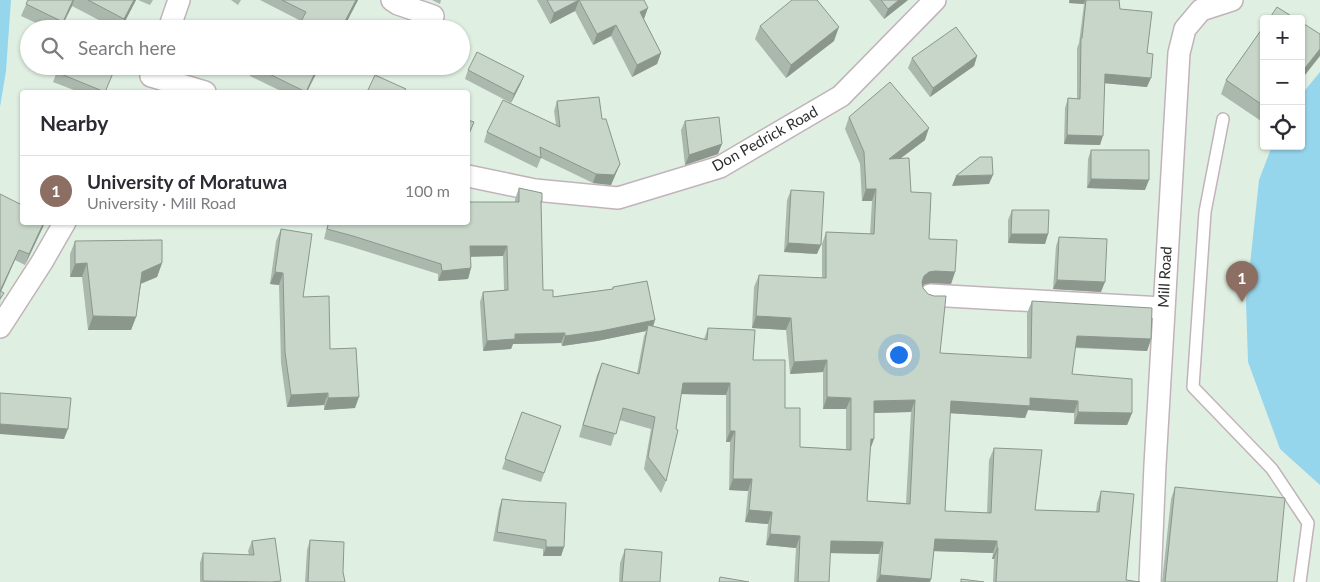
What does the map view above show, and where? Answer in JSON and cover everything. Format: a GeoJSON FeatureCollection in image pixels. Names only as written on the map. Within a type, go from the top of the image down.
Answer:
{"type":"FeatureCollection","features":[{"type":"Feature","properties":{"kind":"street"},"geometry":{"type":"LineString","coordinates":[[172,20],[179,0]]}},
{"type":"Feature","properties":{"kind":"street"},"geometry":{"type":"LineString","coordinates":[[392,0],[398,4],[433,16]]}},
{"type":"Feature","properties":{"kind":"street","name":"Don Pedrick Road"},"geometry":{"type":"LineString","coordinates":[[470,176],[535,190],[618,198],[720,167],[841,96],[935,0]]}},
{"type":"Feature","properties":{"kind":"street","name":"Mill Road"},"geometry":{"type":"LineString","coordinates":[[1150,582],[1179,53],[1185,29],[1201,10],[1232,0]]}},
{"type":"Feature","properties":{"kind":"street"},"geometry":{"type":"LineString","coordinates":[[149,78],[197,90]]}},
{"type":"Feature","properties":{"kind":"street"},"geometry":{"type":"LineString","coordinates":[[0,327],[63,225]]}},
{"type":"Feature","properties":{"kind":"street"},"geometry":{"type":"LineString","coordinates":[[930,295],[1164,308]]}},
{"type":"Feature","properties":{"kind":"lane"},"geometry":{"type":"LineString","coordinates":[[1223,119],[1205,212],[1193,386],[1272,469],[1308,524],[1300,582]]}},
{"type":"Feature","properties":{"kind":"shaded area"},"geometry":{"type":"Polygon","coordinates":[[[0,0],[11,0],[6,71],[0,107],[0,0]]]}},
{"type":"Feature","properties":{"kind":"shaded area"},"geometry":{"type":"Polygon","coordinates":[[[1320,72],[1320,485],[1280,449],[1248,362],[1246,302],[1259,180],[1270,150],[1305,150],[1305,90],[1320,72]]]}},
{"type":"Feature","properties":{"kind":"building"},"geometry":{"type":"Polygon","coordinates":[[[28,0],[73,0],[64,20],[59,20],[26,4],[28,0]]]}},
{"type":"Feature","properties":{"kind":"building"},"geometry":{"type":"Polygon","coordinates":[[[88,0],[134,0],[124,19],[88,0]]]}},
{"type":"Feature","properties":{"kind":"building"},"geometry":{"type":"Polygon","coordinates":[[[282,0],[356,0],[346,20],[302,20],[306,12],[282,0]]]}},
{"type":"Feature","properties":{"kind":"building"},"geometry":{"type":"Polygon","coordinates":[[[547,0],[579,0],[554,13],[547,0]]]}},
{"type":"Feature","properties":{"kind":"building"},"geometry":{"type":"Polygon","coordinates":[[[579,0],[644,0],[648,8],[640,12],[661,53],[637,65],[616,25],[597,34],[579,0]]]}},
{"type":"Feature","properties":{"kind":"building"},"geometry":{"type":"Polygon","coordinates":[[[792,0],[817,0],[839,27],[791,65],[760,26],[792,0]]]}},
{"type":"Feature","properties":{"kind":"building"},"geometry":{"type":"Polygon","coordinates":[[[881,0],[899,0],[888,9],[881,0]]]}},
{"type":"Feature","properties":{"kind":"building"},"geometry":{"type":"Polygon","coordinates":[[[1086,0],[1119,0],[1120,9],[1152,12],[1147,53],[1153,54],[1151,78],[1105,74],[1103,136],[1067,135],[1068,98],[1080,99],[1081,38],[1086,0]]]}},
{"type":"Feature","properties":{"kind":"building"},"geometry":{"type":"Polygon","coordinates":[[[1277,7],[1290,15],[1272,15],[1277,7]]]}},
{"type":"Feature","properties":{"kind":"building"},"geometry":{"type":"Polygon","coordinates":[[[1305,25],[1320,34],[1320,49],[1305,68],[1305,25]]]}},
{"type":"Feature","properties":{"kind":"building"},"geometry":{"type":"Polygon","coordinates":[[[956,27],[977,56],[933,88],[912,58],[956,27]]]}},
{"type":"Feature","properties":{"kind":"building"},"geometry":{"type":"Polygon","coordinates":[[[1260,32],[1260,103],[1226,80],[1260,32]]]}},
{"type":"Feature","properties":{"kind":"building"},"geometry":{"type":"Polygon","coordinates":[[[477,52],[524,76],[514,94],[470,71],[470,66],[477,52]]]}},
{"type":"Feature","properties":{"kind":"building"},"geometry":{"type":"Polygon","coordinates":[[[63,75],[112,75],[106,90],[100,90],[63,75]]]}},
{"type":"Feature","properties":{"kind":"building"},"geometry":{"type":"Polygon","coordinates":[[[271,75],[314,75],[307,90],[302,90],[271,75]]]}},
{"type":"Feature","properties":{"kind":"building"},"geometry":{"type":"Polygon","coordinates":[[[375,75],[406,89],[405,90],[368,90],[375,75]]]}},
{"type":"Feature","properties":{"kind":"building"},"geometry":{"type":"Polygon","coordinates":[[[890,82],[929,128],[889,159],[909,158],[911,192],[931,193],[929,239],[957,240],[955,272],[929,272],[924,276],[922,282],[923,288],[928,294],[946,296],[940,353],[1031,358],[1032,301],[1152,308],[1151,339],[1077,336],[1072,374],[1132,379],[1132,413],[1078,412],[1078,401],[1030,398],[1030,406],[951,401],[945,511],[991,513],[994,448],[1042,450],[1035,510],[1099,512],[1101,491],[1134,494],[1126,580],[1140,582],[996,582],[997,541],[935,539],[931,579],[880,575],[883,542],[831,541],[829,582],[798,582],[800,536],[770,534],[772,512],[749,510],[752,479],[733,479],[735,431],[730,431],[730,383],[683,383],[676,429],[678,430],[666,481],[648,457],[655,417],[623,408],[616,434],[583,425],[602,363],[639,374],[648,325],[707,340],[708,328],[755,330],[753,360],[785,360],[785,408],[800,408],[800,447],[851,450],[851,398],[827,397],[827,360],[794,362],[791,318],[756,316],[759,275],[826,278],[826,232],[874,234],[876,189],[866,189],[864,152],[849,117],[890,82]],[[915,400],[874,401],[874,439],[871,439],[867,501],[910,504],[915,400]]]}},
{"type":"Feature","properties":{"kind":"building"},"geometry":{"type":"Polygon","coordinates":[[[599,97],[602,119],[606,119],[620,164],[614,175],[596,174],[540,147],[541,158],[487,132],[503,100],[560,127],[557,101],[599,97]]]}},
{"type":"Feature","properties":{"kind":"building"},"geometry":{"type":"Polygon","coordinates":[[[719,117],[722,144],[689,155],[685,121],[719,117]]]}},
{"type":"Feature","properties":{"kind":"building"},"geometry":{"type":"Polygon","coordinates":[[[470,121],[474,122],[470,131],[470,121]]]}},
{"type":"Feature","properties":{"kind":"building"},"geometry":{"type":"Polygon","coordinates":[[[1091,150],[1149,150],[1149,180],[1091,179],[1091,150]]]}},
{"type":"Feature","properties":{"kind":"building"},"geometry":{"type":"Polygon","coordinates":[[[980,157],[992,157],[993,175],[956,176],[980,157]]]}},
{"type":"Feature","properties":{"kind":"building"},"geometry":{"type":"Polygon","coordinates":[[[519,188],[542,193],[543,290],[553,290],[553,297],[613,289],[613,287],[647,281],[655,320],[565,336],[565,333],[515,334],[515,339],[487,341],[483,292],[508,290],[507,246],[470,246],[471,268],[442,271],[441,264],[327,229],[328,225],[470,225],[470,202],[519,202],[519,188]]]}},
{"type":"Feature","properties":{"kind":"building"},"geometry":{"type":"Polygon","coordinates":[[[791,190],[824,192],[821,245],[788,243],[791,190]]]}},
{"type":"Feature","properties":{"kind":"building"},"geometry":{"type":"Polygon","coordinates":[[[0,194],[20,204],[20,225],[43,225],[29,254],[19,250],[0,291],[0,194]]]}},
{"type":"Feature","properties":{"kind":"building"},"geometry":{"type":"Polygon","coordinates":[[[1012,210],[1049,210],[1048,234],[1011,234],[1012,210]]]}},
{"type":"Feature","properties":{"kind":"building"},"geometry":{"type":"Polygon","coordinates":[[[281,229],[312,234],[303,297],[329,296],[330,349],[356,348],[359,397],[328,398],[328,393],[291,395],[285,352],[283,273],[275,272],[281,229]]]}},
{"type":"Feature","properties":{"kind":"building"},"geometry":{"type":"Polygon","coordinates":[[[1059,237],[1107,239],[1105,282],[1057,280],[1059,237]]]}},
{"type":"Feature","properties":{"kind":"building"},"geometry":{"type":"Polygon","coordinates":[[[162,240],[162,263],[142,272],[136,317],[93,316],[87,263],[75,264],[75,241],[162,240]]]}},
{"type":"Feature","properties":{"kind":"building"},"geometry":{"type":"Polygon","coordinates":[[[0,291],[4,293],[0,299],[0,291]]]}},
{"type":"Feature","properties":{"kind":"building"},"geometry":{"type":"Polygon","coordinates":[[[0,393],[71,398],[68,429],[0,424],[0,393]]]}},
{"type":"Feature","properties":{"kind":"building"},"geometry":{"type":"Polygon","coordinates":[[[522,412],[561,426],[544,473],[505,459],[522,412]]]}},
{"type":"Feature","properties":{"kind":"building"},"geometry":{"type":"Polygon","coordinates":[[[1175,487],[1285,498],[1277,582],[1165,582],[1175,487]]]}},
{"type":"Feature","properties":{"kind":"building"},"geometry":{"type":"Polygon","coordinates":[[[502,499],[566,503],[564,547],[546,547],[546,540],[497,532],[502,499]]]}},
{"type":"Feature","properties":{"kind":"building"},"geometry":{"type":"Polygon","coordinates":[[[275,538],[281,581],[203,581],[203,553],[254,555],[252,541],[275,538]]]}},
{"type":"Feature","properties":{"kind":"building"},"geometry":{"type":"Polygon","coordinates":[[[310,540],[344,542],[343,572],[345,582],[308,582],[310,540]]]}},
{"type":"Feature","properties":{"kind":"building"},"geometry":{"type":"Polygon","coordinates":[[[625,549],[662,552],[660,582],[622,582],[625,549]]]}},
{"type":"Feature","properties":{"kind":"building"},"geometry":{"type":"Polygon","coordinates":[[[720,577],[749,582],[719,582],[720,577]]]}},
{"type":"Feature","properties":{"kind":"building"},"geometry":{"type":"Polygon","coordinates":[[[961,579],[984,582],[961,582],[961,579]]]}},
{"type":"Feature","properties":{"kind":"place","name":"University of Moratuwa"},"geometry":{"type":"Point","coordinates":[1242,302]}}]}
